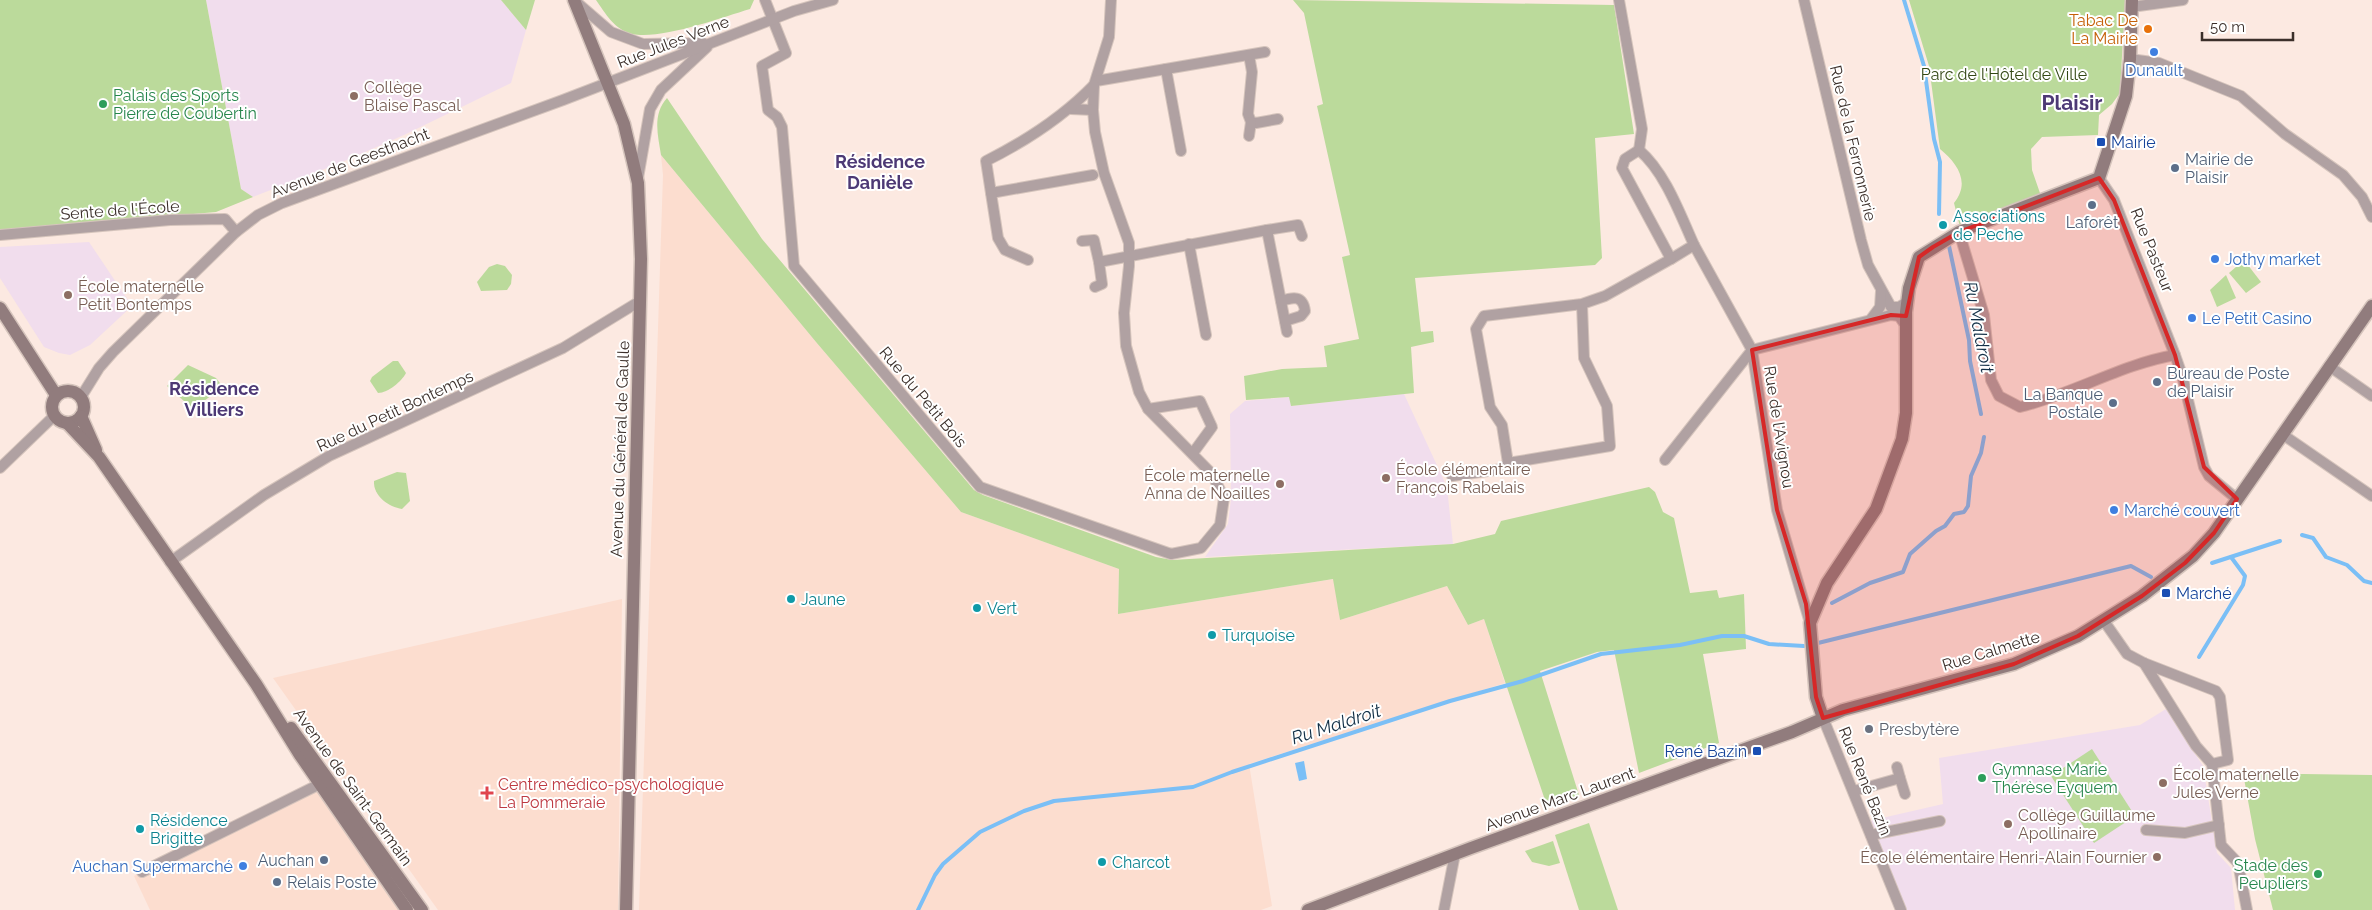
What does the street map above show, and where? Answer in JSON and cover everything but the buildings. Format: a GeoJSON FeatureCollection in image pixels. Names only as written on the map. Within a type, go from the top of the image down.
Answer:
{"type":"FeatureCollection","features":[{"type":"Feature","properties":{"kind":"street"},"geometry":{"type":"LineString","coordinates":[[574,0],[611,32],[643,44],[711,43]]}},
{"type":"Feature","properties":{"kind":"street","name":"Avenue du Général de Gaulle"},"geometry":{"type":"LineString","coordinates":[[574,0],[609,82],[624,124],[638,183],[640,301],[626,910]]}},
{"type":"Feature","properties":{"kind":"street"},"geometry":{"type":"LineString","coordinates":[[765,0],[772,20]]}},
{"type":"Feature","properties":{"kind":"street","name":"Rue Jules Verne"},"geometry":{"type":"LineString","coordinates":[[609,82],[772,20],[833,0]]}},
{"type":"Feature","properties":{"kind":"street","name":"Rue du Petit Bois"},"geometry":{"type":"LineString","coordinates":[[772,20],[786,53],[762,66],[768,110],[778,118],[782,127],[794,266],[980,487],[1171,554],[1201,548],[1220,525],[1224,498],[1212,474],[1148,409],[1137,386],[1126,346],[1124,314],[1129,244],[1104,174],[1095,132],[1093,110],[1095,83],[1109,36],[1111,0]]}},
{"type":"Feature","properties":{"kind":"street"},"geometry":{"type":"LineString","coordinates":[[1619,0],[1642,129],[1638,150],[1625,159],[1622,168],[1671,259]]}},
{"type":"Feature","properties":{"kind":"street","name":"Rue de la Ferronnerie"},"geometry":{"type":"LineString","coordinates":[[1804,0],[1860,240],[1868,265],[1891,307],[1899,307],[1907,302]]}},
{"type":"Feature","properties":{"kind":"street"},"geometry":{"type":"LineString","coordinates":[[1823,718],[1816,697],[1810,623],[1827,583],[1876,508],[1902,438],[1906,413],[1905,325],[1907,302],[1909,288],[1919,257],[1960,232],[2099,178],[2126,96],[2130,59],[2131,4],[2183,0]]}},
{"type":"Feature","properties":{"kind":"street"},"geometry":{"type":"LineString","coordinates":[[638,183],[650,109],[661,90],[711,43]]}},
{"type":"Feature","properties":{"kind":"street"},"geometry":{"type":"LineString","coordinates":[[1028,260],[1004,250],[998,238],[986,161],[1018,145],[1071,109],[1095,83],[1265,52]]}},
{"type":"Feature","properties":{"kind":"street"},"geometry":{"type":"LineString","coordinates":[[1249,55],[1252,72],[1248,114],[1251,122],[1249,136]]}},
{"type":"Feature","properties":{"kind":"street"},"geometry":{"type":"LineString","coordinates":[[2130,59],[2159,63],[2240,96],[2285,134],[2343,174],[2362,197],[2372,217]]}},
{"type":"Feature","properties":{"kind":"street"},"geometry":{"type":"LineString","coordinates":[[1166,69],[1181,151]]}},
{"type":"Feature","properties":{"kind":"street","name":"Avenue de Geesthacht"},"geometry":{"type":"LineString","coordinates":[[81,397],[99,368],[113,352],[236,232],[258,215],[282,202],[609,82]]}},
{"type":"Feature","properties":{"kind":"street"},"geometry":{"type":"LineString","coordinates":[[1071,109],[1093,110]]}},
{"type":"Feature","properties":{"kind":"street"},"geometry":{"type":"LineString","coordinates":[[1251,122],[1256,124],[1278,119]]}},
{"type":"Feature","properties":{"kind":"street","name":"Rue de l'Avignou"},"geometry":{"type":"LineString","coordinates":[[1638,150],[1648,158],[1664,184],[1694,245],[1752,350],[1777,510],[1810,623]]}},
{"type":"Feature","properties":{"kind":"street"},"geometry":{"type":"LineString","coordinates":[[991,193],[1093,176]]}},
{"type":"Feature","properties":{"kind":"street","name":"Rue Pasteur"},"geometry":{"type":"LineString","coordinates":[[2099,178],[2114,200],[2182,375],[2204,467],[2209,476],[2237,500]]}},
{"type":"Feature","properties":{"kind":"street","name":"Sente de l'École"},"geometry":{"type":"LineString","coordinates":[[0,235],[170,220],[225,219],[236,232]]}},
{"type":"Feature","properties":{"kind":"street"},"geometry":{"type":"LineString","coordinates":[[1099,262],[1298,224],[1302,236]]}},
{"type":"Feature","properties":{"kind":"street"},"geometry":{"type":"LineString","coordinates":[[1267,230],[1287,332]]}},
{"type":"Feature","properties":{"kind":"street"},"geometry":{"type":"LineString","coordinates":[[1960,232],[1984,315],[1991,380],[1999,396],[2020,407],[2048,400],[2152,359],[2175,356]]}},
{"type":"Feature","properties":{"kind":"street"},"geometry":{"type":"LineString","coordinates":[[1082,241],[1094,240],[1102,284],[1095,287]]}},
{"type":"Feature","properties":{"kind":"street"},"geometry":{"type":"LineString","coordinates":[[1189,244],[1206,336]]}},
{"type":"Feature","properties":{"kind":"street"},"geometry":{"type":"LineString","coordinates":[[1508,463],[1502,425],[1490,407],[1476,329],[1484,316],[1582,304],[1605,296],[1694,245]]}},
{"type":"Feature","properties":{"kind":"street"},"geometry":{"type":"LineString","coordinates":[[1871,319],[1880,307],[1881,289]]}},
{"type":"Feature","properties":{"kind":"street"},"geometry":{"type":"LineString","coordinates":[[1281,301],[1294,297],[1300,299],[1304,304],[1305,311],[1301,316],[1285,321]]}},
{"type":"Feature","properties":{"kind":"street","name":"Rue du Petit Bontemps"},"geometry":{"type":"LineString","coordinates":[[170,562],[264,495],[329,456],[563,348],[640,301]]}},
{"type":"Feature","properties":{"kind":"street"},"geometry":{"type":"LineString","coordinates":[[1452,476],[1502,469],[1508,463],[1610,446],[1607,406],[1584,358],[1582,304]]}},
{"type":"Feature","properties":{"kind":"street","name":"Rue Calmette"},"geometry":{"type":"LineString","coordinates":[[1823,718],[1843,710],[2014,664],[2067,642],[2104,621],[2153,588],[2193,556],[2214,533],[2372,306]]}},
{"type":"Feature","properties":{"kind":"street"},"geometry":{"type":"LineString","coordinates":[[0,308],[56,395]]}},
{"type":"Feature","properties":{"kind":"street"},"geometry":{"type":"LineString","coordinates":[[1666,460],[1752,350],[1891,315],[1898,316],[1905,325]]}},
{"type":"Feature","properties":{"kind":"street"},"geometry":{"type":"LineString","coordinates":[[2329,366],[2372,396]]}},
{"type":"Feature","properties":{"kind":"street"},"geometry":{"type":"LineString","coordinates":[[66,390],[81,397],[84,406],[81,416],[67,424],[54,416],[51,405],[56,395],[66,390]]}},
{"type":"Feature","properties":{"kind":"street"},"geometry":{"type":"LineString","coordinates":[[1148,409],[1200,401],[1212,427],[1193,453]]}},
{"type":"Feature","properties":{"kind":"street"},"geometry":{"type":"LineString","coordinates":[[0,468],[54,416]]}},
{"type":"Feature","properties":{"kind":"street","name":"Avenue de Saint-Germain"},"geometry":{"type":"LineString","coordinates":[[81,416],[99,457]]}},
{"type":"Feature","properties":{"kind":"street","name":"Avenue de Saint-Germain"},"geometry":{"type":"LineString","coordinates":[[67,424],[99,457],[256,684],[308,749],[324,782],[407,910]]}},
{"type":"Feature","properties":{"kind":"street"},"geometry":{"type":"LineString","coordinates":[[2282,434],[2372,496]]}},
{"type":"Feature","properties":{"kind":"street"},"geometry":{"type":"LineString","coordinates":[[2104,621],[2127,654],[2144,663],[2216,691],[2220,697],[2228,760],[2212,764]]}},
{"type":"Feature","properties":{"kind":"street"},"geometry":{"type":"LineString","coordinates":[[2144,663],[2196,746],[2212,764],[2221,845],[2238,863],[2247,910]]}},
{"type":"Feature","properties":{"kind":"street","name":"Rue René Bazin"},"geometry":{"type":"LineString","coordinates":[[1823,718],[1902,910]]}},
{"type":"Feature","properties":{"kind":"street","name":"Avenue Marc Laurent"},"geometry":{"type":"LineString","coordinates":[[1308,910],[1455,854],[1792,732],[1823,718]]}},
{"type":"Feature","properties":{"kind":"street"},"geometry":{"type":"LineString","coordinates":[[1897,767],[1905,794]]}},
{"type":"Feature","properties":{"kind":"street"},"geometry":{"type":"LineString","coordinates":[[1854,791],[1900,778]]}},
{"type":"Feature","properties":{"kind":"street"},"geometry":{"type":"LineString","coordinates":[[142,872],[324,782]]}},
{"type":"Feature","properties":{"kind":"street","name":"Avenue de Saint-Germain"},"geometry":{"type":"LineString","coordinates":[[324,782],[422,910]]}},
{"type":"Feature","properties":{"kind":"street"},"geometry":{"type":"LineString","coordinates":[[1871,835],[1940,821]]}},
{"type":"Feature","properties":{"kind":"street"},"geometry":{"type":"LineString","coordinates":[[2146,830],[2185,833],[2219,825]]}},
{"type":"Feature","properties":{"kind":"street"},"geometry":{"type":"LineString","coordinates":[[1444,910],[1455,854]]}},
{"type":"Feature","properties":{"kind":"highlighted area"},"geometry":{"type":"Polygon","coordinates":[[[2099,178],[2114,200],[2175,355],[2204,467],[2237,499],[2214,533],[2185,563],[2142,596],[2078,636],[2014,664],[1823,718],[1816,697],[1806,604],[1777,510],[1752,350],[1891,315],[1906,316],[1919,257],[1933,247],[1959,232],[2099,178]]]}},
{"type":"Feature","properties":{"kind":"shaded area","name":"Collège Blaise Pascal"},"geometry":{"type":"Polygon","coordinates":[[[206,0],[501,0],[526,30],[511,83],[404,135],[340,163],[253,197],[241,189],[206,0]]]}},
{"type":"Feature","properties":{"kind":"shaded area"},"geometry":{"type":"Polygon","coordinates":[[[661,155],[816,342],[961,512],[1119,569],[1118,614],[1334,579],[1340,620],[1447,586],[1468,625],[1484,619],[1505,683],[1249,764],[1272,906],[1261,910],[639,910],[663,175],[661,155]]]}},
{"type":"Feature","properties":{"kind":"shaded area","name":"École maternelle Petit Bontemps"},"geometry":{"type":"Polygon","coordinates":[[[89,242],[132,306],[90,345],[70,355],[59,353],[44,347],[0,278],[0,247],[89,242]]]}},
{"type":"Feature","properties":{"kind":"shaded area"},"geometry":{"type":"Polygon","coordinates":[[[1404,394],[1447,487],[1453,544],[1205,557],[1228,524],[1231,499],[1230,414],[1245,401],[1290,397],[1291,406],[1404,394]]]}},
{"type":"Feature","properties":{"kind":"shaded area","name":"Centre médico-psychologique La Pommeraie"},"geometry":{"type":"Polygon","coordinates":[[[622,599],[618,910],[438,910],[273,678],[622,599]]]}},
{"type":"Feature","properties":{"kind":"shaded area","name":"Collège Guillaume Apollinaire"},"geometry":{"type":"Polygon","coordinates":[[[2166,709],[2203,766],[2217,853],[2231,868],[2235,910],[1906,910],[1869,821],[1943,804],[1939,758],[2140,725],[2166,709]]]}},
{"type":"Feature","properties":{"kind":"shaded area"},"geometry":{"type":"Polygon","coordinates":[[[316,786],[402,910],[150,910],[134,876],[316,786]]]}},
{"type":"Feature","properties":{"kind":"green space"},"geometry":{"type":"Polygon","coordinates":[[[0,0],[206,0],[241,189],[253,197],[216,212],[0,231],[0,0]]]}},
{"type":"Feature","properties":{"kind":"green space"},"geometry":{"type":"Polygon","coordinates":[[[501,0],[535,0],[526,30],[501,0]]]}},
{"type":"Feature","properties":{"kind":"green space"},"geometry":{"type":"Polygon","coordinates":[[[596,0],[754,0],[750,9],[691,27],[644,35],[632,34],[620,29],[596,0]]]}},
{"type":"Feature","properties":{"kind":"green space"},"geometry":{"type":"Polygon","coordinates":[[[1293,0],[1614,5],[1634,134],[1595,138],[1602,258],[1595,265],[1415,278],[1421,332],[1433,331],[1434,342],[1411,347],[1414,393],[1291,406],[1289,397],[1246,400],[1244,376],[1282,369],[1327,367],[1324,346],[1359,339],[1342,257],[1350,255],[1317,106],[1323,104],[1304,13],[1293,0]]]}},
{"type":"Feature","properties":{"kind":"green space","name":"Parc de l'Hôtel de Ville"},"geometry":{"type":"Polygon","coordinates":[[[1909,0],[2125,0],[2120,93],[2112,104],[2099,115],[2098,135],[2042,137],[2031,149],[2032,170],[2041,196],[1960,227],[1954,203],[1959,195],[1962,180],[1952,160],[1940,149],[1929,66],[1909,0]]]}},
{"type":"Feature","properties":{"kind":"green space"},"geometry":{"type":"Polygon","coordinates":[[[667,98],[762,239],[974,490],[983,495],[1156,557],[1172,560],[1453,544],[1495,534],[1501,521],[1649,487],[1655,492],[1663,512],[1674,518],[1690,593],[1717,590],[1719,598],[1744,594],[1746,649],[1703,654],[1719,743],[1639,773],[1614,650],[1597,652],[1540,671],[1579,795],[1547,806],[1484,619],[1468,625],[1447,586],[1340,620],[1333,579],[1118,614],[1119,569],[961,512],[816,342],[661,155],[657,125],[659,111],[667,98]]]}},
{"type":"Feature","properties":{"kind":"green space"},"geometry":{"type":"Polygon","coordinates":[[[2244,260],[2261,282],[2246,293],[2229,273],[2244,260]]]}},
{"type":"Feature","properties":{"kind":"green space"},"geometry":{"type":"Polygon","coordinates":[[[497,264],[505,266],[512,275],[511,284],[507,290],[481,291],[477,282],[489,267],[497,264]]]}},
{"type":"Feature","properties":{"kind":"green space"},"geometry":{"type":"Polygon","coordinates":[[[2226,275],[2236,298],[2217,307],[2210,290],[2226,275]]]}},
{"type":"Feature","properties":{"kind":"green space"},"geometry":{"type":"Polygon","coordinates":[[[393,361],[398,361],[406,373],[394,386],[378,393],[370,381],[372,377],[393,361]]]}},
{"type":"Feature","properties":{"kind":"green space"},"geometry":{"type":"Polygon","coordinates":[[[188,365],[216,378],[223,387],[193,409],[167,386],[188,365]]]}},
{"type":"Feature","properties":{"kind":"green space"},"geometry":{"type":"Polygon","coordinates":[[[397,472],[406,473],[410,501],[402,509],[392,506],[383,500],[374,486],[374,481],[397,472]]]}},
{"type":"Feature","properties":{"kind":"green space"},"geometry":{"type":"Polygon","coordinates":[[[2092,749],[2135,816],[2094,843],[2051,776],[2092,749]]]}},
{"type":"Feature","properties":{"kind":"green space","name":"Stade des Peupliers"},"geometry":{"type":"Polygon","coordinates":[[[2243,773],[2372,775],[2372,910],[2273,910],[2255,839],[2243,773]]]}},
{"type":"Feature","properties":{"kind":"green space"},"geometry":{"type":"Polygon","coordinates":[[[1589,823],[1618,910],[1579,910],[1555,835],[1589,823]]]}},
{"type":"Feature","properties":{"kind":"green space"},"geometry":{"type":"Polygon","coordinates":[[[1553,841],[1560,863],[1549,866],[1532,862],[1525,851],[1553,841]]]}},
{"type":"Feature","properties":{"kind":"water"},"geometry":{"type":"Polygon","coordinates":[[[1304,761],[1307,779],[1299,781],[1295,763],[1304,761]]]}},
{"type":"Feature","properties":{"kind":"waterway","name":"Ru Maldroit"},"geometry":{"type":"LineString","coordinates":[[1904,0],[1924,66],[1934,139],[1940,162],[1939,214]]}},
{"type":"Feature","properties":{"kind":"waterway","name":"Ru Maldroit"},"geometry":{"type":"LineString","coordinates":[[1949,246],[1969,340],[1970,361],[1981,414]]}},
{"type":"Feature","properties":{"kind":"waterway","name":"Ru Maldroit"},"geometry":{"type":"LineString","coordinates":[[1832,603],[1870,583],[1903,572],[1910,554],[1936,531],[1945,526],[1954,514],[1964,512],[1968,506],[1971,476],[1981,453],[1984,437]]}},
{"type":"Feature","properties":{"kind":"waterway"},"geometry":{"type":"LineString","coordinates":[[2302,535],[2313,538],[2326,557],[2347,565],[2364,581],[2372,583]]}},
{"type":"Feature","properties":{"kind":"waterway"},"geometry":{"type":"LineString","coordinates":[[2212,563],[2280,541]]}},
{"type":"Feature","properties":{"kind":"waterway"},"geometry":{"type":"LineString","coordinates":[[2199,657],[2243,585],[2245,576],[2231,557]]}},
{"type":"Feature","properties":{"kind":"waterway"},"geometry":{"type":"LineString","coordinates":[[1818,643],[2131,566],[2151,577]]}},
{"type":"Feature","properties":{"kind":"waterway","name":"Ru Maldroit"},"geometry":{"type":"LineString","coordinates":[[918,910],[935,875],[943,864],[980,832],[1024,811],[1054,801],[1193,787],[1232,772],[1450,701],[1523,681],[1601,654],[1680,645],[1722,636],[1744,636],[1769,644],[1804,646]]}},
{"type":"Feature","properties":{"kind":"place","name":"Tabac De La Mairie"},"geometry":{"type":"Point","coordinates":[2148,29]}},
{"type":"Feature","properties":{"kind":"place","name":"Dunault"},"geometry":{"type":"Point","coordinates":[2154,52]}},
{"type":"Feature","properties":{"kind":"place","name":"Collège Blaise Pascal"},"geometry":{"type":"Point","coordinates":[354,96]}},
{"type":"Feature","properties":{"kind":"place","name":"Palais des Sports Pierre de Coubertin"},"geometry":{"type":"Point","coordinates":[103,104]}},
{"type":"Feature","properties":{"kind":"place","name":"Mairie"},"geometry":{"type":"Point","coordinates":[2101,142]}},
{"type":"Feature","properties":{"kind":"place","name":"Mairie de Plaisir"},"geometry":{"type":"Point","coordinates":[2175,168]}},
{"type":"Feature","properties":{"kind":"place","name":"Laforêt"},"geometry":{"type":"Point","coordinates":[2092,205]}},
{"type":"Feature","properties":{"kind":"place","name":"Associations de Peche"},"geometry":{"type":"Point","coordinates":[1943,225]}},
{"type":"Feature","properties":{"kind":"place","name":"Jothy market"},"geometry":{"type":"Point","coordinates":[2215,259]}},
{"type":"Feature","properties":{"kind":"place","name":"École maternelle Petit Bontemps"},"geometry":{"type":"Point","coordinates":[68,295]}},
{"type":"Feature","properties":{"kind":"place","name":"Le Petit Casino"},"geometry":{"type":"Point","coordinates":[2192,318]}},
{"type":"Feature","properties":{"kind":"place","name":"Bureau de Poste de Plaisir"},"geometry":{"type":"Point","coordinates":[2157,382]}},
{"type":"Feature","properties":{"kind":"place","name":"La Banque Postale"},"geometry":{"type":"Point","coordinates":[2113,403]}},
{"type":"Feature","properties":{"kind":"place","name":"École élémentaire François Rabelais"},"geometry":{"type":"Point","coordinates":[1386,478]}},
{"type":"Feature","properties":{"kind":"place","name":"École maternelle Anna de Noailles"},"geometry":{"type":"Point","coordinates":[1280,484]}},
{"type":"Feature","properties":{"kind":"place","name":"Marché couvert"},"geometry":{"type":"Point","coordinates":[2114,510]}},
{"type":"Feature","properties":{"kind":"place","name":"Marché"},"geometry":{"type":"Point","coordinates":[2166,593]}},
{"type":"Feature","properties":{"kind":"place","name":"Jaune"},"geometry":{"type":"Point","coordinates":[791,599]}},
{"type":"Feature","properties":{"kind":"place","name":"Vert"},"geometry":{"type":"Point","coordinates":[977,608]}},
{"type":"Feature","properties":{"kind":"place","name":"Turquoise"},"geometry":{"type":"Point","coordinates":[1212,635]}},
{"type":"Feature","properties":{"kind":"place","name":"Presbytère"},"geometry":{"type":"Point","coordinates":[1869,729]}},
{"type":"Feature","properties":{"kind":"place","name":"René Bazin"},"geometry":{"type":"Point","coordinates":[1757,751]}},
{"type":"Feature","properties":{"kind":"place","name":"Gymnase Marie Thérèse Eyquem"},"geometry":{"type":"Point","coordinates":[1982,778]}},
{"type":"Feature","properties":{"kind":"place","name":"École maternelle Jules Verne"},"geometry":{"type":"Point","coordinates":[2163,783]}},
{"type":"Feature","properties":{"kind":"place","name":"Centre médico-psychologique La Pommeraie"},"geometry":{"type":"Point","coordinates":[487,793]}},
{"type":"Feature","properties":{"kind":"place","name":"Collège Guillaume Apollinaire"},"geometry":{"type":"Point","coordinates":[2008,824]}},
{"type":"Feature","properties":{"kind":"place","name":"Résidence Brigitte"},"geometry":{"type":"Point","coordinates":[140,829]}},
{"type":"Feature","properties":{"kind":"place","name":"École élémentaire Henri-Alain Fournier"},"geometry":{"type":"Point","coordinates":[2157,857]}},
{"type":"Feature","properties":{"kind":"place","name":"Auchan"},"geometry":{"type":"Point","coordinates":[324,860]}},
{"type":"Feature","properties":{"kind":"place","name":"Charcot"},"geometry":{"type":"Point","coordinates":[1102,862]}},
{"type":"Feature","properties":{"kind":"place","name":"Auchan Supermarché"},"geometry":{"type":"Point","coordinates":[243,866]}},
{"type":"Feature","properties":{"kind":"place","name":"Stade des Peupliers"},"geometry":{"type":"Point","coordinates":[2318,874]}},
{"type":"Feature","properties":{"kind":"place","name":"Relais Poste"},"geometry":{"type":"Point","coordinates":[277,882]}},
{"type":"Feature","properties":{"kind":"district","name":"Plaisir"},"geometry":{"type":"Point","coordinates":[2072,102]}},
{"type":"Feature","properties":{"kind":"district","name":"Résidence Danièle"},"geometry":{"type":"Point","coordinates":[880,171]}},
{"type":"Feature","properties":{"kind":"district","name":"Résidence Villiers"},"geometry":{"type":"Point","coordinates":[214,398]}}]}
